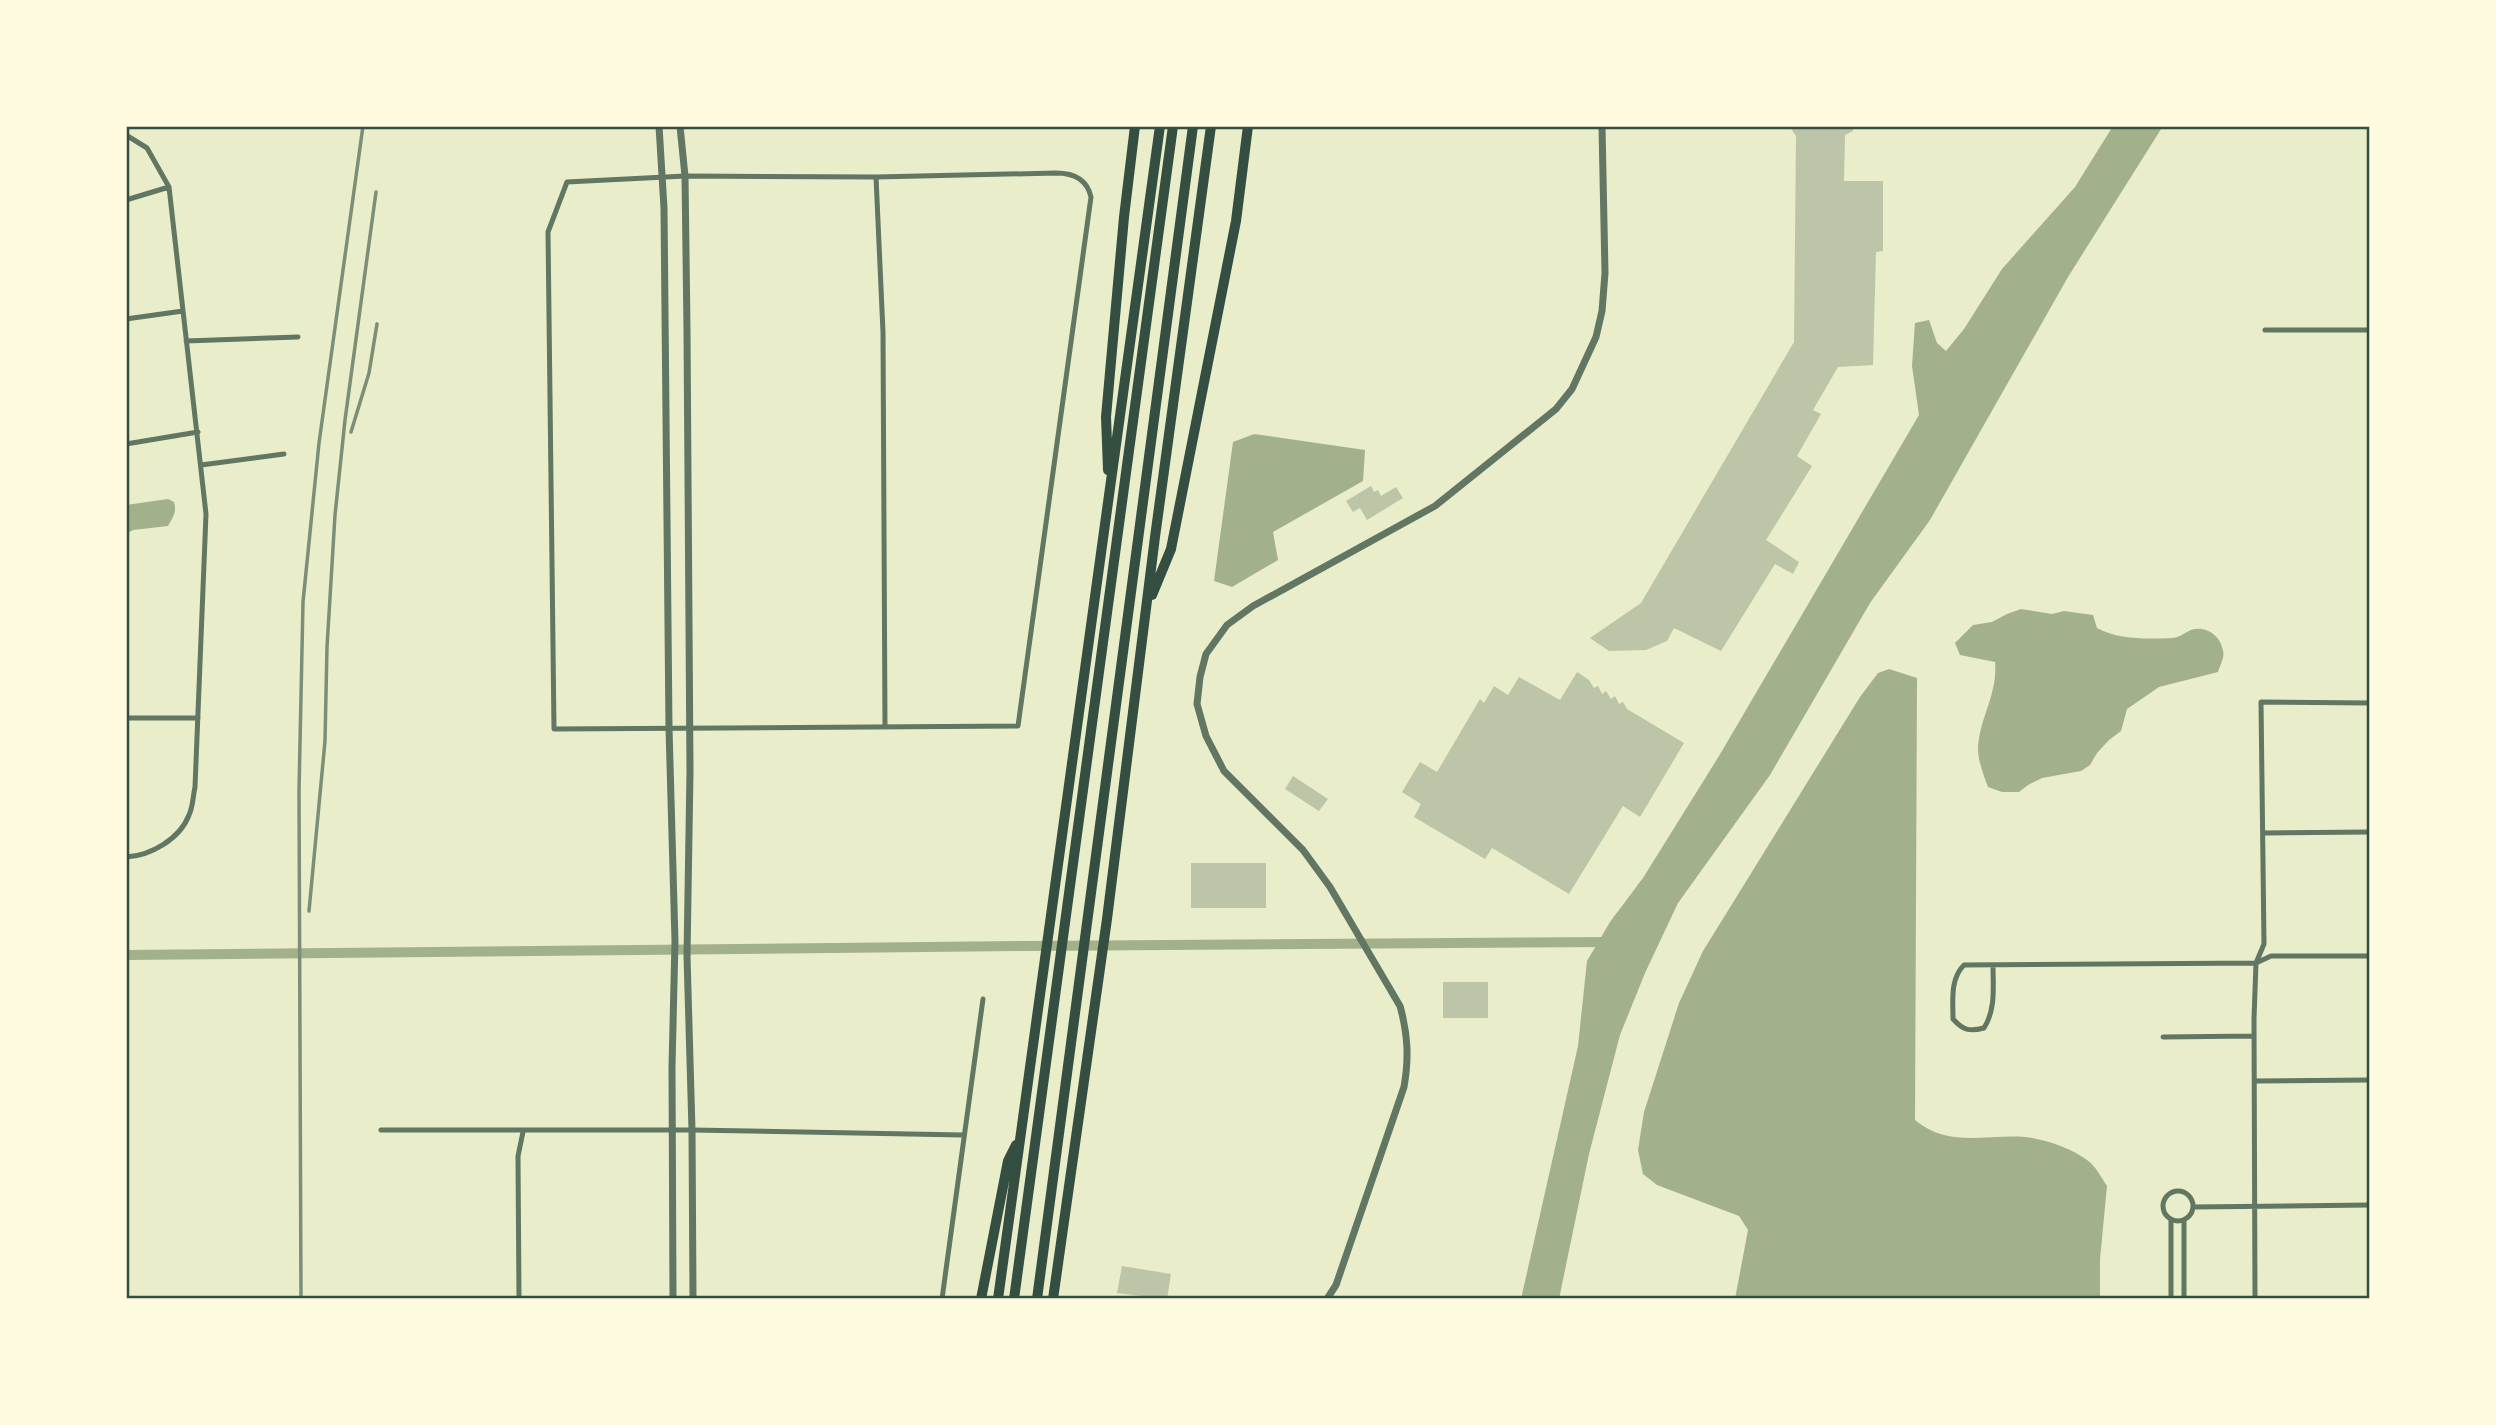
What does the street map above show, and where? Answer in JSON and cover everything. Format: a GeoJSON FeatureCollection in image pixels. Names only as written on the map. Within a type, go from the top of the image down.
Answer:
{"type":"FeatureCollection","features":[{"type":"Feature","properties":{"kind":"highway"},"geometry":{"type":"LineString","coordinates":[[1109,495],[1106,417],[1135,126]]}},
{"type":"Feature","properties":{"kind":"highway"},"geometry":{"type":"LineString","coordinates":[[998,1299],[1160,126]]}},
{"type":"Feature","properties":{"kind":"highway"},"geometry":{"type":"LineString","coordinates":[[1014,1299],[1173,126]]}},
{"type":"Feature","properties":{"kind":"highway"},"geometry":{"type":"LineString","coordinates":[[1037,1299],[1194,126]]}},
{"type":"Feature","properties":{"kind":"highway"},"geometry":{"type":"LineString","coordinates":[[1054,1299],[1100,973],[1211,126]]}},
{"type":"Feature","properties":{"kind":"highway"},"geometry":{"type":"LineString","coordinates":[[1147,608],[1171,549],[1236,222],[1248,126]]}},
{"type":"Feature","properties":{"kind":"highway"},"geometry":{"type":"LineString","coordinates":[[981,1299],[1008,1161],[1020,1135]]}},
{"type":"Feature","properties":{"kind":"street"},"geometry":{"type":"LineString","coordinates":[[659,126],[664,208],[668,728],[675,941],[673,1299]]}},
{"type":"Feature","properties":{"kind":"street"},"geometry":{"type":"LineString","coordinates":[[680,126],[685,176],[690,727],[687,956],[693,1299]]}},
{"type":"Feature","properties":{"kind":"street"},"geometry":{"type":"LineString","coordinates":[[1327,1299],[1340,1272],[1404,1087],[1408,1041],[1400,1006],[1330,887],[1303,850],[1224,771],[1206,736],[1197,704],[1200,677],[1206,654],[1227,625],[1253,606],[1435,506],[1556,409],[1572,389],[1596,337],[1602,311],[1605,272],[1602,126]]}},
{"type":"Feature","properties":{"kind":"street"},"geometry":{"type":"LineString","coordinates":[[126,135],[147,148],[169,187],[206,514],[195,787],[189,816],[172,840],[139,856],[126,856]]}},
{"type":"Feature","properties":{"kind":"street"},"geometry":{"type":"LineString","coordinates":[[1056,173],[1076,176],[1087,185],[1091,197],[1018,726],[554,729],[548,232],[567,182],[685,176],[876,177],[1056,173]]}},
{"type":"Feature","properties":{"kind":"street"},"geometry":{"type":"LineString","coordinates":[[876,177],[884,332],[884,726]]}},
{"type":"Feature","properties":{"kind":"street"},"geometry":{"type":"LineString","coordinates":[[126,200],[169,187]]}},
{"type":"Feature","properties":{"kind":"street"},"geometry":{"type":"LineString","coordinates":[[126,319],[183,311]]}},
{"type":"Feature","properties":{"kind":"street"},"geometry":{"type":"LineString","coordinates":[[2265,330],[2370,330]]}},
{"type":"Feature","properties":{"kind":"street"},"geometry":{"type":"LineString","coordinates":[[186,341],[298,337]]}},
{"type":"Feature","properties":{"kind":"street"},"geometry":{"type":"LineString","coordinates":[[126,444],[198,432]]}},
{"type":"Feature","properties":{"kind":"street"},"geometry":{"type":"LineString","coordinates":[[201,465],[284,454]]}},
{"type":"Feature","properties":{"kind":"street"},"geometry":{"type":"LineString","coordinates":[[2255,1299],[2254,1036],[2256,963],[2264,944],[2262,702],[2370,703]]}},
{"type":"Feature","properties":{"kind":"street"},"geometry":{"type":"LineString","coordinates":[[126,718],[198,718]]}},
{"type":"Feature","properties":{"kind":"street"},"geometry":{"type":"LineString","coordinates":[[2264,833],[2370,832]]}},
{"type":"Feature","properties":{"kind":"street"},"geometry":{"type":"LineString","coordinates":[[1993,965],[1990,1018],[1984,1028],[1971,1032],[1953,1019],[1953,990],[1957,972],[1965,965],[2256,963],[2272,956],[2370,956]]}},
{"type":"Feature","properties":{"kind":"street"},"geometry":{"type":"LineString","coordinates":[[942,1299],[983,999]]}},
{"type":"Feature","properties":{"kind":"street"},"geometry":{"type":"LineString","coordinates":[[2163,1037],[2254,1036]]}},
{"type":"Feature","properties":{"kind":"street"},"geometry":{"type":"LineString","coordinates":[[2255,1081],[2370,1080]]}},
{"type":"Feature","properties":{"kind":"street"},"geometry":{"type":"LineString","coordinates":[[381,1130],[692,1130],[963,1135]]}},
{"type":"Feature","properties":{"kind":"street"},"geometry":{"type":"LineString","coordinates":[[519,1299],[519,1156],[523,1132]]}},
{"type":"Feature","properties":{"kind":"street"},"geometry":{"type":"LineString","coordinates":[[2171,1299],[2171,1220],[2163,1208],[2168,1194],[2178,1191],[2187,1194],[2193,1207],[2192,1213],[2184,1221],[2184,1299]]}},
{"type":"Feature","properties":{"kind":"street"},"geometry":{"type":"LineString","coordinates":[[2193,1207],[2370,1205]]}},
{"type":"Feature","properties":{"kind":"street"},"geometry":{"type":"LineString","coordinates":[[2171,1220],[2184,1221]]}},
{"type":"Feature","properties":{"kind":"shaded area"},"geometry":{"type":"Polygon","coordinates":[[[2113,126],[2163,126],[2068,277],[1930,520],[1870,603],[1770,775],[1678,903],[1620,1035],[1589,1154],[1559,1299],[1521,1299],[1578,1046],[1587,961],[1610,922],[1643,878],[1719,756],[1919,415],[1912,366],[1915,323],[1929,320],[1937,343],[1946,351],[1964,329],[2002,269],[2075,187],[2113,126]]]}},
{"type":"Feature","properties":{"kind":"shaded area"},"geometry":{"type":"Polygon","coordinates":[[[1254,434],[1365,450],[1363,481],[1273,532],[1278,560],[1232,587],[1214,581],[1233,442],[1254,434]]]}},
{"type":"Feature","properties":{"kind":"shaded area"},"geometry":{"type":"Polygon","coordinates":[[[168,499],[174,502],[175,509],[168,526],[133,530],[126,534],[126,505],[168,499]]]}},
{"type":"Feature","properties":{"kind":"shaded area"},"geometry":{"type":"Polygon","coordinates":[[[2021,609],[2052,614],[2064,611],[2093,615],[2097,628],[2114,635],[2133,638],[2175,638],[2191,630],[2207,630],[2216,636],[2222,646],[2223,658],[2218,672],[2159,687],[2127,709],[2121,731],[2097,753],[2090,765],[2081,771],[2042,778],[2019,792],[2002,792],[1988,787],[1978,749],[1994,685],[1995,662],[1960,655],[1955,643],[1973,625],[1992,622],[2021,609]]]}},
{"type":"Feature","properties":{"kind":"shaded area"},"geometry":{"type":"Polygon","coordinates":[[[1889,669],[1917,678],[1915,1120],[1928,1129],[1954,1137],[2025,1137],[2041,1140],[2066,1148],[2090,1162],[2107,1186],[2100,1259],[2100,1299],[1735,1299],[1748,1230],[1739,1216],[1657,1185],[1643,1174],[1638,1150],[1644,1112],[1679,1003],[1703,951],[1860,697],[1878,673],[1889,669]]]}},
{"type":"Feature","properties":{"kind":"building"},"geometry":{"type":"Polygon","coordinates":[[[1789,126],[1853,126],[1853,131],[1845,135],[1844,181],[1883,181],[1883,251],[1876,252],[1873,365],[1838,367],[1813,410],[1821,414],[1797,456],[1812,466],[1766,540],[1799,562],[1793,574],[1775,564],[1721,651],[1674,628],[1667,641],[1646,650],[1609,651],[1590,638],[1641,603],[1794,342],[1796,136],[1789,126]]]}},
{"type":"Feature","properties":{"kind":"building"},"geometry":{"type":"Polygon","coordinates":[[[1371,486],[1374,492],[1378,490],[1381,496],[1396,487],[1403,498],[1367,520],[1360,508],[1353,512],[1346,501],[1371,486]]]}},
{"type":"Feature","properties":{"kind":"building"},"geometry":{"type":"Polygon","coordinates":[[[1577,672],[1589,680],[1594,688],[1598,686],[1602,694],[1606,691],[1611,699],[1615,696],[1619,704],[1623,702],[1627,709],[1684,743],[1640,817],[1623,806],[1569,894],[1492,848],[1485,859],[1414,817],[1421,804],[1402,792],[1420,762],[1437,772],[1480,699],[1484,703],[1494,686],[1508,695],[1519,677],[1560,700],[1577,672]]]}},
{"type":"Feature","properties":{"kind":"building"},"geometry":{"type":"Polygon","coordinates":[[[1293,776],[1328,799],[1319,811],[1285,789],[1293,776]]]}},
{"type":"Feature","properties":{"kind":"building"},"geometry":{"type":"Polygon","coordinates":[[[1191,863],[1266,863],[1266,908],[1191,908],[1191,863]]]}},
{"type":"Feature","properties":{"kind":"building"},"geometry":{"type":"Polygon","coordinates":[[[1443,982],[1488,982],[1488,1018],[1443,1018],[1443,982]]]}},
{"type":"Feature","properties":{"kind":"building"},"geometry":{"type":"Polygon","coordinates":[[[1122,1266],[1171,1274],[1167,1299],[1117,1293],[1122,1266]]]}},
{"type":"Feature","properties":{"kind":"waterway"},"geometry":{"type":"LineString","coordinates":[[126,955],[1611,942]]}},
{"type":"Feature","properties":{"kind":"railway"},"geometry":{"type":"LineString","coordinates":[[301,1299],[299,791],[303,602],[319,443],[363,126]]}},
{"type":"Feature","properties":{"kind":"railway"},"geometry":{"type":"LineString","coordinates":[[309,911],[325,741],[327,647],[335,515],[376,192]]}},
{"type":"Feature","properties":{"kind":"railway"},"geometry":{"type":"LineString","coordinates":[[351,432],[369,373],[377,324]]}}]}
